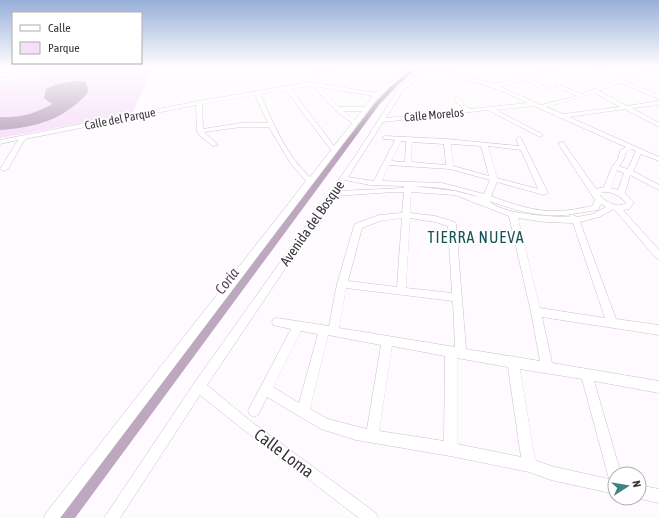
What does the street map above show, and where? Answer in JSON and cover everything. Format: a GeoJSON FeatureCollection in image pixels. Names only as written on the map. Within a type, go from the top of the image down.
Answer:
{"type":"FeatureCollection","features":[{"type":"Feature","properties":{"kind":"street","name":"Calle del Parque"},"geometry":{"type":"LineString","coordinates":[[3,141],[268,91]]}},
{"type":"Feature","properties":{"kind":"street"},"geometry":{"type":"LineString","coordinates":[[290,91],[330,146],[335,150]]}},
{"type":"Feature","properties":{"kind":"street"},"geometry":{"type":"LineString","coordinates":[[321,91],[337,108],[355,123]]}},
{"type":"Feature","properties":{"kind":"street","name":"Calle del Parque"},"geometry":{"type":"LineString","coordinates":[[351,91],[377,95]]}},
{"type":"Feature","properties":{"kind":"street"},"geometry":{"type":"LineString","coordinates":[[51,518],[355,123],[382,91]]}},
{"type":"Feature","properties":{"kind":"street","name":"Avenida del Bosque"},"geometry":{"type":"LineString","coordinates":[[111,518],[199,386],[333,194],[348,178],[381,120],[400,91]]}},
{"type":"Feature","properties":{"kind":"street","name":"Calle Morelos"},"geometry":{"type":"LineString","coordinates":[[505,91],[659,159]]}},
{"type":"Feature","properties":{"kind":"street"},"geometry":{"type":"LineString","coordinates":[[570,91],[582,96]]}},
{"type":"Feature","properties":{"kind":"street"},"geometry":{"type":"LineString","coordinates":[[537,106],[582,96],[595,91]]}},
{"type":"Feature","properties":{"kind":"street"},"geometry":{"type":"LineString","coordinates":[[595,91],[659,125]]}},
{"type":"Feature","properties":{"kind":"street"},"geometry":{"type":"LineString","coordinates":[[644,91],[659,97]]}},
{"type":"Feature","properties":{"kind":"street"},"geometry":{"type":"LineString","coordinates":[[257,93],[271,125],[302,174],[310,182]]}},
{"type":"Feature","properties":{"kind":"street"},"geometry":{"type":"LineString","coordinates":[[457,99],[469,111]]}},
{"type":"Feature","properties":{"kind":"street"},"geometry":{"type":"LineString","coordinates":[[562,116],[659,103]]}},
{"type":"Feature","properties":{"kind":"street"},"geometry":{"type":"LineString","coordinates":[[200,104],[200,131],[202,135],[215,145]]}},
{"type":"Feature","properties":{"kind":"street","name":"Calle Morelos"},"geometry":{"type":"LineString","coordinates":[[381,120],[490,109],[537,106]]}},
{"type":"Feature","properties":{"kind":"street"},"geometry":{"type":"LineString","coordinates":[[337,108],[367,109]]}},
{"type":"Feature","properties":{"kind":"street"},"geometry":{"type":"LineString","coordinates":[[490,109],[540,136]]}},
{"type":"Feature","properties":{"kind":"street"},"geometry":{"type":"LineString","coordinates":[[200,131],[242,126],[271,125]]}},
{"type":"Feature","properties":{"kind":"street"},"geometry":{"type":"LineString","coordinates":[[4,169],[23,137]]}},
{"type":"Feature","properties":{"kind":"street"},"geometry":{"type":"LineString","coordinates":[[385,138],[447,141],[524,148]]}},
{"type":"Feature","properties":{"kind":"street"},"geometry":{"type":"LineString","coordinates":[[377,182],[399,138]]}},
{"type":"Feature","properties":{"kind":"street"},"geometry":{"type":"LineString","coordinates":[[408,164],[409,139]]}},
{"type":"Feature","properties":{"kind":"street"},"geometry":{"type":"LineString","coordinates":[[387,163],[450,167],[544,193],[519,139]]}},
{"type":"Feature","properties":{"kind":"street"},"geometry":{"type":"LineString","coordinates":[[447,141],[450,167]]}},
{"type":"Feature","properties":{"kind":"street"},"geometry":{"type":"LineString","coordinates":[[561,142],[598,197],[615,208],[659,256]]}},
{"type":"Feature","properties":{"kind":"street"},"geometry":{"type":"LineString","coordinates":[[484,144],[494,180],[485,200]]}},
{"type":"Feature","properties":{"kind":"street"},"geometry":{"type":"LineString","coordinates":[[607,189],[615,167],[621,159],[623,151],[631,147]]}},
{"type":"Feature","properties":{"kind":"street"},"geometry":{"type":"LineString","coordinates":[[621,194],[628,172],[634,165],[635,158],[640,151]]}},
{"type":"Feature","properties":{"kind":"street"},"geometry":{"type":"LineString","coordinates":[[615,167],[659,188]]}},
{"type":"Feature","properties":{"kind":"street"},"geometry":{"type":"LineString","coordinates":[[342,194],[348,178],[370,183],[377,182],[455,193],[485,200],[533,212],[568,213],[595,208],[599,190],[607,189],[626,197],[630,203],[626,207],[615,208],[594,217],[576,221],[537,219],[513,215],[485,200]]}},
{"type":"Feature","properties":{"kind":"street"},"geometry":{"type":"LineString","coordinates":[[333,194],[408,186]]}},
{"type":"Feature","properties":{"kind":"street"},"geometry":{"type":"LineString","coordinates":[[401,292],[408,186]]}},
{"type":"Feature","properties":{"kind":"street"},"geometry":{"type":"LineString","coordinates":[[568,213],[576,221],[612,323]]}},
{"type":"Feature","properties":{"kind":"street"},"geometry":{"type":"LineString","coordinates":[[303,413],[329,330],[358,226],[380,218],[407,215],[433,219],[452,224],[453,227],[457,298],[456,352],[450,449]]}},
{"type":"Feature","properties":{"kind":"street"},"geometry":{"type":"LineString","coordinates":[[513,215],[536,312],[547,368]]}},
{"type":"Feature","properties":{"kind":"street"},"geometry":{"type":"LineString","coordinates":[[342,284],[457,298]]}},
{"type":"Feature","properties":{"kind":"street"},"geometry":{"type":"LineString","coordinates":[[536,312],[659,330]]}},
{"type":"Feature","properties":{"kind":"street"},"geometry":{"type":"LineString","coordinates":[[277,322],[329,330],[387,342],[456,352],[659,387]]}},
{"type":"Feature","properties":{"kind":"street"},"geometry":{"type":"LineString","coordinates":[[254,411],[298,326]]}},
{"type":"Feature","properties":{"kind":"street"},"geometry":{"type":"LineString","coordinates":[[372,436],[387,342]]}},
{"type":"Feature","properties":{"kind":"street"},"geometry":{"type":"LineString","coordinates":[[513,362],[529,465]]}},
{"type":"Feature","properties":{"kind":"street"},"geometry":{"type":"LineString","coordinates":[[586,374],[612,466]]}},
{"type":"Feature","properties":{"kind":"street","name":"Calle Loma"},"geometry":{"type":"LineString","coordinates":[[199,386],[244,423],[371,518]]}},
{"type":"Feature","properties":{"kind":"street"},"geometry":{"type":"LineString","coordinates":[[266,390],[325,425],[356,434],[450,449],[529,465],[551,473],[607,485]]}},
{"type":"Feature","properties":{"kind":"street"},"geometry":{"type":"LineString","coordinates":[[647,494],[659,496]]}},
{"type":"Feature","properties":{"kind":"green space"},"geometry":{"type":"Polygon","coordinates":[[[0,91],[142,91],[132,114],[0,138],[0,91]]]}},
{"type":"Feature","properties":{"kind":"shaded area"},"geometry":{"type":"Polygon","coordinates":[[[46,91],[87,91],[87,94],[68,111],[47,121],[25,127],[0,130],[0,117],[27,115],[52,104],[44,98],[46,91]]]}},
{"type":"Feature","properties":{"kind":"waterway","name":"Coria"},"geometry":{"type":"LineString","coordinates":[[66,518],[377,104],[389,91]]}},
{"type":"Feature","properties":{"kind":"district","name":"TIERRA NUEVA"},"geometry":{"type":"Point","coordinates":[476,237]}}]}
